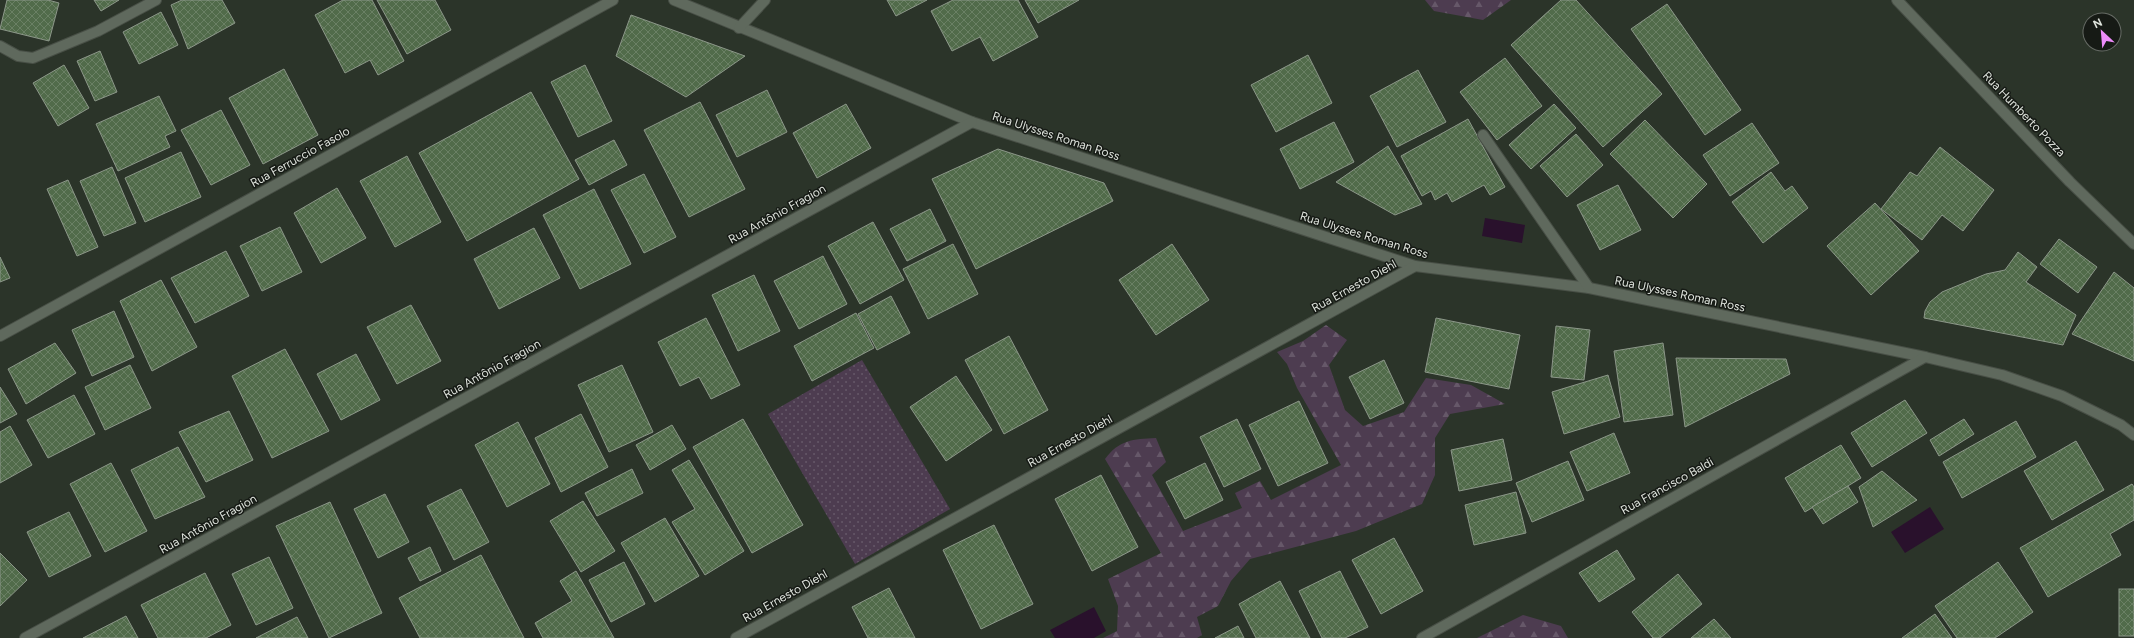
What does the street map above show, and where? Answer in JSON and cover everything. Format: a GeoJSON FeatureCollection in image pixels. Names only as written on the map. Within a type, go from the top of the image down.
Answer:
{"type":"FeatureCollection","features":[{"type":"Feature","properties":{"kind":"street"},"geometry":{"type":"LineString","coordinates":[[0,46],[18,56],[33,58],[92,34],[156,0]]}},
{"type":"Feature","properties":{"kind":"street","name":"Rua Ferruccio Fasolo"},"geometry":{"type":"LineString","coordinates":[[0,336],[613,0]]}},
{"type":"Feature","properties":{"kind":"street","name":"Rua Ulysses Roman Ross"},"geometry":{"type":"LineString","coordinates":[[674,0],[739,28],[972,122],[1415,266],[1588,288],[1925,357],[2002,375],[2062,396],[2120,425],[2134,435]]}},
{"type":"Feature","properties":{"kind":"street"},"geometry":{"type":"LineString","coordinates":[[739,28],[765,0]]}},
{"type":"Feature","properties":{"kind":"street","name":"Rua Humberto Pozza"},"geometry":{"type":"LineString","coordinates":[[1897,0],[2070,182],[2134,244]]}},
{"type":"Feature","properties":{"kind":"street","name":"Rua Antônio Fragion"},"geometry":{"type":"LineString","coordinates":[[25,638],[972,122]]}},
{"type":"Feature","properties":{"kind":"street"},"geometry":{"type":"LineString","coordinates":[[1483,135],[1588,288]]}},
{"type":"Feature","properties":{"kind":"street","name":"Rua Ernesto Diehl"},"geometry":{"type":"LineString","coordinates":[[736,638],[1415,266]]}},
{"type":"Feature","properties":{"kind":"street","name":"Rua Francisco Baldi"},"geometry":{"type":"LineString","coordinates":[[1422,638],[1925,357]]}},
{"type":"Feature","properties":{"kind":"green space"},"geometry":{"type":"Polygon","coordinates":[[[1425,0],[1511,0],[1483,20],[1434,11],[1425,0]]]}},
{"type":"Feature","properties":{"kind":"green space"},"geometry":{"type":"Polygon","coordinates":[[[1326,325],[1347,340],[1329,365],[1345,410],[1363,426],[1404,412],[1426,378],[1471,385],[1505,404],[1450,414],[1435,438],[1435,475],[1422,504],[1356,531],[1250,559],[1231,581],[1218,606],[1197,617],[1202,635],[1197,638],[1103,638],[1117,631],[1118,606],[1108,579],[1161,553],[1105,459],[1121,444],[1133,440],[1156,438],[1166,462],[1152,475],[1183,531],[1242,508],[1235,493],[1260,481],[1271,500],[1341,465],[1297,388],[1287,364],[1277,352],[1303,341],[1326,325]]]}},
{"type":"Feature","properties":{"kind":"green space"},"geometry":{"type":"Polygon","coordinates":[[[862,360],[950,509],[855,564],[768,414],[862,360]]]}},
{"type":"Feature","properties":{"kind":"green space"},"geometry":{"type":"Polygon","coordinates":[[[1523,615],[1561,626],[1568,638],[1477,638],[1523,615]]]}},
{"type":"Feature","properties":{"kind":"shaded area"},"geometry":{"type":"Polygon","coordinates":[[[1485,218],[1525,225],[1522,243],[1482,236],[1485,218]]]}},
{"type":"Feature","properties":{"kind":"shaded area"},"geometry":{"type":"Polygon","coordinates":[[[1930,507],[1944,529],[1905,553],[1891,532],[1930,507]]]}},
{"type":"Feature","properties":{"kind":"shaded area"},"geometry":{"type":"Polygon","coordinates":[[[1094,607],[1106,631],[1094,638],[1055,638],[1050,630],[1094,607]]]}},
{"type":"Feature","properties":{"kind":"building"},"geometry":{"type":"Polygon","coordinates":[[[7,0],[48,0],[59,3],[49,41],[0,29],[7,0]]]}},
{"type":"Feature","properties":{"kind":"building"},"geometry":{"type":"Polygon","coordinates":[[[94,0],[119,0],[101,11],[94,0]]]}},
{"type":"Feature","properties":{"kind":"building"},"geometry":{"type":"Polygon","coordinates":[[[182,0],[222,0],[235,23],[188,49],[171,5],[182,0]]]}},
{"type":"Feature","properties":{"kind":"building"},"geometry":{"type":"Polygon","coordinates":[[[343,0],[372,0],[404,61],[378,75],[370,60],[345,73],[315,15],[343,0]]]}},
{"type":"Feature","properties":{"kind":"building"},"geometry":{"type":"Polygon","coordinates":[[[377,0],[435,0],[451,30],[407,54],[377,0]]]}},
{"type":"Feature","properties":{"kind":"building"},"geometry":{"type":"Polygon","coordinates":[[[887,0],[927,0],[896,16],[887,0]]]}},
{"type":"Feature","properties":{"kind":"building"},"geometry":{"type":"Polygon","coordinates":[[[953,0],[1018,0],[1038,37],[993,61],[980,37],[952,51],[931,11],[953,0]]]}},
{"type":"Feature","properties":{"kind":"building"},"geometry":{"type":"Polygon","coordinates":[[[1025,0],[1079,0],[1038,23],[1025,0]]]}},
{"type":"Feature","properties":{"kind":"building"},"geometry":{"type":"Polygon","coordinates":[[[1561,0],[1576,0],[1662,94],[1603,147],[1511,45],[1561,0]]]}},
{"type":"Feature","properties":{"kind":"building"},"geometry":{"type":"Polygon","coordinates":[[[1667,4],[1741,110],[1705,135],[1631,29],[1667,4]]]}},
{"type":"Feature","properties":{"kind":"building"},"geometry":{"type":"Polygon","coordinates":[[[161,12],[178,45],[139,64],[123,32],[161,12]]]}},
{"type":"Feature","properties":{"kind":"building"},"geometry":{"type":"Polygon","coordinates":[[[631,15],[745,56],[686,97],[616,56],[631,15]]]}},
{"type":"Feature","properties":{"kind":"building"},"geometry":{"type":"Polygon","coordinates":[[[100,51],[117,92],[95,101],[77,61],[100,51]]]}},
{"type":"Feature","properties":{"kind":"building"},"geometry":{"type":"Polygon","coordinates":[[[1308,55],[1332,103],[1276,132],[1251,85],[1308,55]]]}},
{"type":"Feature","properties":{"kind":"building"},"geometry":{"type":"Polygon","coordinates":[[[1505,58],[1542,106],[1497,140],[1460,92],[1505,58]]]}},
{"type":"Feature","properties":{"kind":"building"},"geometry":{"type":"Polygon","coordinates":[[[64,65],[89,108],[58,126],[33,83],[64,65]]]}},
{"type":"Feature","properties":{"kind":"building"},"geometry":{"type":"Polygon","coordinates":[[[585,65],[612,121],[578,137],[551,82],[585,65]]]}},
{"type":"Feature","properties":{"kind":"building"},"geometry":{"type":"Polygon","coordinates":[[[284,69],[318,135],[263,164],[229,98],[284,69]]]}},
{"type":"Feature","properties":{"kind":"building"},"geometry":{"type":"Polygon","coordinates":[[[1418,70],[1446,122],[1397,147],[1370,96],[1418,70]]]}},
{"type":"Feature","properties":{"kind":"building"},"geometry":{"type":"Polygon","coordinates":[[[767,90],[787,132],[737,157],[716,115],[767,90]]]}},
{"type":"Feature","properties":{"kind":"building"},"geometry":{"type":"Polygon","coordinates":[[[531,92],[579,179],[467,241],[419,153],[531,92]]]}},
{"type":"Feature","properties":{"kind":"building"},"geometry":{"type":"Polygon","coordinates":[[[159,96],[176,131],[165,136],[170,147],[118,171],[96,124],[159,96]]]}},
{"type":"Feature","properties":{"kind":"building"},"geometry":{"type":"Polygon","coordinates":[[[700,102],[745,189],[689,217],[644,130],[700,102]]]}},
{"type":"Feature","properties":{"kind":"building"},"geometry":{"type":"Polygon","coordinates":[[[846,104],[871,148],[817,178],[793,133],[846,104]]]}},
{"type":"Feature","properties":{"kind":"building"},"geometry":{"type":"Polygon","coordinates":[[[1554,104],[1576,128],[1531,169],[1509,145],[1554,104]]]}},
{"type":"Feature","properties":{"kind":"building"},"geometry":{"type":"Polygon","coordinates":[[[221,110],[250,165],[211,185],[181,130],[221,110]]]}},
{"type":"Feature","properties":{"kind":"building"},"geometry":{"type":"Polygon","coordinates":[[[1468,119],[1505,187],[1490,195],[1484,185],[1452,202],[1447,193],[1435,200],[1431,191],[1422,196],[1401,156],[1468,119]]]}},
{"type":"Feature","properties":{"kind":"building"},"geometry":{"type":"Polygon","coordinates":[[[1645,120],[1707,184],[1673,218],[1610,154],[1645,120]]]}},
{"type":"Feature","properties":{"kind":"building"},"geometry":{"type":"Polygon","coordinates":[[[1334,122],[1354,162],[1300,189],[1280,149],[1334,122]]]}},
{"type":"Feature","properties":{"kind":"building"},"geometry":{"type":"Polygon","coordinates":[[[1752,123],[1779,163],[1730,196],[1703,155],[1752,123]]]}},
{"type":"Feature","properties":{"kind":"building"},"geometry":{"type":"Polygon","coordinates":[[[1576,134],[1603,165],[1567,197],[1540,166],[1576,134]]]}},
{"type":"Feature","properties":{"kind":"building"},"geometry":{"type":"Polygon","coordinates":[[[614,140],[627,165],[589,185],[575,160],[614,140]]]}},
{"type":"Feature","properties":{"kind":"building"},"geometry":{"type":"Polygon","coordinates":[[[1388,146],[1422,204],[1395,215],[1336,182],[1388,146]]]}},
{"type":"Feature","properties":{"kind":"building"},"geometry":{"type":"Polygon","coordinates":[[[1940,147],[1994,190],[1963,231],[1942,215],[1922,240],[1881,209],[1910,172],[1917,176],[1940,147]]]}},
{"type":"Feature","properties":{"kind":"building"},"geometry":{"type":"Polygon","coordinates":[[[998,149],[1104,183],[1113,201],[976,269],[932,179],[998,149]]]}},
{"type":"Feature","properties":{"kind":"building"},"geometry":{"type":"Polygon","coordinates":[[[181,152],[201,197],[145,222],[125,178],[181,152]]]}},
{"type":"Feature","properties":{"kind":"building"},"geometry":{"type":"Polygon","coordinates":[[[407,156],[441,222],[395,247],[360,181],[407,156]]]}},
{"type":"Feature","properties":{"kind":"building"},"geometry":{"type":"Polygon","coordinates":[[[112,167],[136,223],[104,236],[80,181],[112,167]]]}},
{"type":"Feature","properties":{"kind":"building"},"geometry":{"type":"Polygon","coordinates":[[[1771,172],[1785,191],[1792,186],[1808,208],[1763,243],[1732,202],[1771,172]]]}},
{"type":"Feature","properties":{"kind":"building"},"geometry":{"type":"Polygon","coordinates":[[[644,174],[676,237],[644,253],[611,190],[644,174]]]}},
{"type":"Feature","properties":{"kind":"building"},"geometry":{"type":"Polygon","coordinates":[[[68,180],[98,247],[77,256],[47,189],[68,180]]]}},
{"type":"Feature","properties":{"kind":"building"},"geometry":{"type":"Polygon","coordinates":[[[1618,185],[1641,230],[1600,250],[1577,205],[1618,185]]]}},
{"type":"Feature","properties":{"kind":"building"},"geometry":{"type":"Polygon","coordinates":[[[337,188],[366,238],[321,263],[294,213],[337,188]]]}},
{"type":"Feature","properties":{"kind":"building"},"geometry":{"type":"Polygon","coordinates":[[[594,189],[631,264],[580,289],[543,215],[594,189]]]}},
{"type":"Feature","properties":{"kind":"building"},"geometry":{"type":"Polygon","coordinates":[[[1875,203],[1919,251],[1871,295],[1827,246],[1875,203]]]}},
{"type":"Feature","properties":{"kind":"building"},"geometry":{"type":"Polygon","coordinates":[[[930,209],[946,241],[907,261],[890,229],[930,209]]]}},
{"type":"Feature","properties":{"kind":"building"},"geometry":{"type":"Polygon","coordinates":[[[873,222],[904,280],[860,304],[828,246],[873,222]]]}},
{"type":"Feature","properties":{"kind":"building"},"geometry":{"type":"Polygon","coordinates":[[[280,227],[302,272],[262,291],[240,246],[280,227]]]}},
{"type":"Feature","properties":{"kind":"building"},"geometry":{"type":"Polygon","coordinates":[[[534,228],[560,278],[499,309],[474,259],[534,228]]]}},
{"type":"Feature","properties":{"kind":"building"},"geometry":{"type":"Polygon","coordinates":[[[2059,239],[2097,267],[2078,293],[2040,264],[2059,239]]]}},
{"type":"Feature","properties":{"kind":"building"},"geometry":{"type":"Polygon","coordinates":[[[953,244],[978,294],[928,319],[903,269],[953,244]]]}},
{"type":"Feature","properties":{"kind":"building"},"geometry":{"type":"Polygon","coordinates":[[[1172,244],[1209,300],[1156,335],[1119,280],[1172,244]]]}},
{"type":"Feature","properties":{"kind":"building"},"geometry":{"type":"Polygon","coordinates":[[[226,251],[249,296],[195,323],[171,278],[226,251]]]}},
{"type":"Feature","properties":{"kind":"building"},"geometry":{"type":"Polygon","coordinates":[[[2018,252],[2037,267],[2026,282],[2076,315],[2063,345],[1924,318],[1925,311],[1930,302],[1942,292],[1986,274],[2005,270],[2018,252]]]}},
{"type":"Feature","properties":{"kind":"building"},"geometry":{"type":"Polygon","coordinates":[[[823,256],[847,304],[799,329],[774,281],[823,256]]]}},
{"type":"Feature","properties":{"kind":"building"},"geometry":{"type":"Polygon","coordinates":[[[0,257],[10,278],[0,282],[0,257]]]}},
{"type":"Feature","properties":{"kind":"building"},"geometry":{"type":"Polygon","coordinates":[[[2114,272],[2134,288],[2134,361],[2072,334],[2114,272]]]}},
{"type":"Feature","properties":{"kind":"building"},"geometry":{"type":"Polygon","coordinates":[[[754,275],[780,331],[738,351],[712,295],[754,275]]]}},
{"type":"Feature","properties":{"kind":"building"},"geometry":{"type":"Polygon","coordinates":[[[161,280],[197,347],[152,371],[120,301],[161,280]]]}},
{"type":"Feature","properties":{"kind":"building"},"geometry":{"type":"Polygon","coordinates":[[[891,296],[910,333],[877,350],[858,314],[891,296]]]}},
{"type":"Feature","properties":{"kind":"building"},"geometry":{"type":"Polygon","coordinates":[[[411,305],[441,361],[397,384],[367,327],[411,305]]]}},
{"type":"Feature","properties":{"kind":"building"},"geometry":{"type":"Polygon","coordinates":[[[114,311],[134,357],[92,376],[72,330],[114,311]]]}},
{"type":"Feature","properties":{"kind":"building"},"geometry":{"type":"Polygon","coordinates":[[[856,313],[874,348],[812,381],[794,346],[856,313]]]}},
{"type":"Feature","properties":{"kind":"building"},"geometry":{"type":"Polygon","coordinates":[[[706,318],[740,385],[711,399],[699,377],[680,386],[658,342],[706,318]]]}},
{"type":"Feature","properties":{"kind":"building"},"geometry":{"type":"Polygon","coordinates":[[[1436,318],[1520,335],[1509,389],[1425,372],[1436,318]]]}},
{"type":"Feature","properties":{"kind":"building"},"geometry":{"type":"Polygon","coordinates":[[[1556,326],[1590,330],[1584,380],[1551,377],[1556,326]]]}},
{"type":"Feature","properties":{"kind":"building"},"geometry":{"type":"Polygon","coordinates":[[[1009,336],[1048,410],[1004,434],[965,360],[1009,336]]]}},
{"type":"Feature","properties":{"kind":"building"},"geometry":{"type":"Polygon","coordinates":[[[55,343],[76,373],[26,404],[8,369],[55,343]]]}},
{"type":"Feature","properties":{"kind":"building"},"geometry":{"type":"Polygon","coordinates":[[[1663,343],[1673,415],[1624,422],[1614,351],[1663,343]]]}},
{"type":"Feature","properties":{"kind":"building"},"geometry":{"type":"Polygon","coordinates":[[[285,349],[329,431],[272,458],[232,376],[285,349]]]}},
{"type":"Feature","properties":{"kind":"building"},"geometry":{"type":"Polygon","coordinates":[[[356,354],[380,400],[341,420],[317,374],[356,354]]]}},
{"type":"Feature","properties":{"kind":"building"},"geometry":{"type":"Polygon","coordinates":[[[1676,358],[1786,359],[1790,374],[1685,427],[1676,358]]]}},
{"type":"Feature","properties":{"kind":"building"},"geometry":{"type":"Polygon","coordinates":[[[1384,360],[1404,403],[1370,419],[1349,377],[1384,360]]]}},
{"type":"Feature","properties":{"kind":"building"},"geometry":{"type":"Polygon","coordinates":[[[130,365],[151,408],[105,430],[85,387],[130,365]]]}},
{"type":"Feature","properties":{"kind":"building"},"geometry":{"type":"Polygon","coordinates":[[[622,365],[653,432],[609,452],[578,385],[622,365]]]}},
{"type":"Feature","properties":{"kind":"building"},"geometry":{"type":"Polygon","coordinates":[[[1608,375],[1620,417],[1564,434],[1552,392],[1608,375]]]}},
{"type":"Feature","properties":{"kind":"building"},"geometry":{"type":"Polygon","coordinates":[[[956,376],[992,430],[946,461],[910,407],[956,376]]]}},
{"type":"Feature","properties":{"kind":"building"},"geometry":{"type":"Polygon","coordinates":[[[0,387],[17,414],[0,423],[0,387]]]}},
{"type":"Feature","properties":{"kind":"building"},"geometry":{"type":"Polygon","coordinates":[[[74,395],[95,434],[48,458],[27,420],[74,395]]]}},
{"type":"Feature","properties":{"kind":"building"},"geometry":{"type":"Polygon","coordinates":[[[1905,400],[1927,433],[1872,467],[1851,433],[1905,400]]]}},
{"type":"Feature","properties":{"kind":"building"},"geometry":{"type":"Polygon","coordinates":[[[1299,401],[1328,463],[1278,486],[1249,425],[1299,401]]]}},
{"type":"Feature","properties":{"kind":"building"},"geometry":{"type":"Polygon","coordinates":[[[229,411],[253,460],[206,482],[179,432],[229,411]]]}},
{"type":"Feature","properties":{"kind":"building"},"geometry":{"type":"Polygon","coordinates":[[[581,414],[608,467],[561,492],[535,438],[581,414]]]}},
{"type":"Feature","properties":{"kind":"building"},"geometry":{"type":"Polygon","coordinates":[[[743,419],[803,525],[752,553],[693,447],[743,419]]]}},
{"type":"Feature","properties":{"kind":"building"},"geometry":{"type":"Polygon","coordinates":[[[1237,419],[1261,469],[1224,487],[1200,437],[1237,419]]]}},
{"type":"Feature","properties":{"kind":"building"},"geometry":{"type":"Polygon","coordinates":[[[1964,419],[1974,434],[1939,456],[1930,440],[1964,419]]]}},
{"type":"Feature","properties":{"kind":"building"},"geometry":{"type":"Polygon","coordinates":[[[2016,421],[2036,457],[1962,498],[1943,462],[2016,421]]]}},
{"type":"Feature","properties":{"kind":"building"},"geometry":{"type":"Polygon","coordinates":[[[518,422],[550,484],[507,507],[475,445],[518,422]]]}},
{"type":"Feature","properties":{"kind":"building"},"geometry":{"type":"Polygon","coordinates":[[[672,425],[686,449],[650,470],[636,445],[672,425]]]}},
{"type":"Feature","properties":{"kind":"building"},"geometry":{"type":"Polygon","coordinates":[[[10,426],[32,465],[0,483],[0,432],[10,426]]]}},
{"type":"Feature","properties":{"kind":"building"},"geometry":{"type":"Polygon","coordinates":[[[1614,433],[1630,473],[1587,491],[1570,452],[1614,433]]]}},
{"type":"Feature","properties":{"kind":"building"},"geometry":{"type":"Polygon","coordinates":[[[1503,439],[1512,480],[1459,491],[1451,450],[1503,439]]]}},
{"type":"Feature","properties":{"kind":"building"},"geometry":{"type":"Polygon","coordinates":[[[2076,441],[2104,490],[2052,520],[2024,471],[2076,441]]]}},
{"type":"Feature","properties":{"kind":"building"},"geometry":{"type":"Polygon","coordinates":[[[1841,445],[1861,478],[1805,512],[1785,478],[1841,445]]]}},
{"type":"Feature","properties":{"kind":"building"},"geometry":{"type":"Polygon","coordinates":[[[178,447],[205,497],[155,519],[131,470],[178,447]]]}},
{"type":"Feature","properties":{"kind":"building"},"geometry":{"type":"Polygon","coordinates":[[[689,460],[744,551],[705,575],[672,522],[695,509],[672,470],[689,460]]]}},
{"type":"Feature","properties":{"kind":"building"},"geometry":{"type":"Polygon","coordinates":[[[1568,461],[1584,500],[1532,522],[1516,483],[1568,461]]]}},
{"type":"Feature","properties":{"kind":"building"},"geometry":{"type":"Polygon","coordinates":[[[111,463],[147,531],[105,552],[70,484],[111,463]]]}},
{"type":"Feature","properties":{"kind":"building"},"geometry":{"type":"Polygon","coordinates":[[[1205,463],[1223,500],[1185,519],[1166,482],[1205,463]]]}},
{"type":"Feature","properties":{"kind":"building"},"geometry":{"type":"Polygon","coordinates":[[[632,469],[643,493],[597,516],[585,493],[632,469]]]}},
{"type":"Feature","properties":{"kind":"building"},"geometry":{"type":"Polygon","coordinates":[[[1882,471],[1917,500],[1873,527],[1859,487],[1882,471]]]}},
{"type":"Feature","properties":{"kind":"building"},"geometry":{"type":"Polygon","coordinates":[[[1101,475],[1138,547],[1092,571],[1055,499],[1101,475]]]}},
{"type":"Feature","properties":{"kind":"building"},"geometry":{"type":"Polygon","coordinates":[[[2132,484],[2134,487],[2134,520],[2110,534],[2121,555],[2048,597],[2020,548],[2132,484]]]}},
{"type":"Feature","properties":{"kind":"building"},"geometry":{"type":"Polygon","coordinates":[[[1848,486],[1858,502],[1823,524],[1812,507],[1848,486]]]}},
{"type":"Feature","properties":{"kind":"building"},"geometry":{"type":"Polygon","coordinates":[[[461,489],[489,542],[454,560],[427,506],[461,489]]]}},
{"type":"Feature","properties":{"kind":"building"},"geometry":{"type":"Polygon","coordinates":[[[1516,492],[1526,533],[1474,545],[1465,505],[1516,492]]]}},
{"type":"Feature","properties":{"kind":"building"},"geometry":{"type":"Polygon","coordinates":[[[385,494],[409,542],[378,558],[354,509],[385,494]]]}},
{"type":"Feature","properties":{"kind":"building"},"geometry":{"type":"Polygon","coordinates":[[[583,501],[615,551],[581,572],[550,521],[583,501]]]}},
{"type":"Feature","properties":{"kind":"building"},"geometry":{"type":"Polygon","coordinates":[[[330,502],[382,613],[329,638],[276,526],[330,502]]]}},
{"type":"Feature","properties":{"kind":"building"},"geometry":{"type":"Polygon","coordinates":[[[69,512],[91,556],[49,577],[27,532],[69,512]]]}},
{"type":"Feature","properties":{"kind":"building"},"geometry":{"type":"Polygon","coordinates":[[[665,518],[699,576],[655,602],[621,543],[665,518]]]}},
{"type":"Feature","properties":{"kind":"building"},"geometry":{"type":"Polygon","coordinates":[[[994,525],[1033,604],[981,629],[943,550],[994,525]]]}},
{"type":"Feature","properties":{"kind":"building"},"geometry":{"type":"Polygon","coordinates":[[[1394,538],[1423,591],[1381,614],[1352,560],[1394,538]]]}},
{"type":"Feature","properties":{"kind":"building"},"geometry":{"type":"Polygon","coordinates":[[[430,547],[441,571],[420,581],[408,558],[430,547]]]}},
{"type":"Feature","properties":{"kind":"building"},"geometry":{"type":"Polygon","coordinates":[[[1617,550],[1635,579],[1599,602],[1579,573],[1617,550]]]}},
{"type":"Feature","properties":{"kind":"building"},"geometry":{"type":"Polygon","coordinates":[[[0,553],[27,580],[0,606],[0,553]]]}},
{"type":"Feature","properties":{"kind":"building"},"geometry":{"type":"Polygon","coordinates":[[[481,555],[524,638],[420,638],[399,598],[481,555]]]}},
{"type":"Feature","properties":{"kind":"building"},"geometry":{"type":"Polygon","coordinates":[[[269,557],[293,608],[256,625],[232,574],[269,557]]]}},
{"type":"Feature","properties":{"kind":"building"},"geometry":{"type":"Polygon","coordinates":[[[624,562],[645,604],[611,622],[589,580],[624,562]]]}},
{"type":"Feature","properties":{"kind":"building"},"geometry":{"type":"Polygon","coordinates":[[[1998,562],[2033,612],[1995,638],[1957,638],[1935,606],[1998,562]]]}},
{"type":"Feature","properties":{"kind":"building"},"geometry":{"type":"Polygon","coordinates":[[[576,571],[614,638],[543,638],[535,623],[572,601],[560,581],[576,571]]]}},
{"type":"Feature","properties":{"kind":"building"},"geometry":{"type":"Polygon","coordinates":[[[1340,571],[1368,627],[1345,638],[1322,638],[1299,591],[1340,571]]]}},
{"type":"Feature","properties":{"kind":"building"},"geometry":{"type":"Polygon","coordinates":[[[205,573],[231,625],[206,638],[158,638],[141,605],[205,573]]]}},
{"type":"Feature","properties":{"kind":"building"},"geometry":{"type":"Polygon","coordinates":[[[1678,574],[1702,604],[1660,638],[1653,638],[1632,612],[1678,574]]]}},
{"type":"Feature","properties":{"kind":"building"},"geometry":{"type":"Polygon","coordinates":[[[1280,581],[1310,638],[1256,638],[1239,604],[1280,581]]]}},
{"type":"Feature","properties":{"kind":"building"},"geometry":{"type":"Polygon","coordinates":[[[889,588],[915,638],[868,638],[852,607],[889,588]]]}},
{"type":"Feature","properties":{"kind":"building"},"geometry":{"type":"Polygon","coordinates":[[[2119,589],[2134,589],[2134,636],[2119,636],[2119,589]]]}},
{"type":"Feature","properties":{"kind":"building"},"geometry":{"type":"Polygon","coordinates":[[[1935,614],[1952,638],[1902,638],[1935,614]]]}},
{"type":"Feature","properties":{"kind":"building"},"geometry":{"type":"Polygon","coordinates":[[[126,616],[138,638],[83,638],[126,616]]]}},
{"type":"Feature","properties":{"kind":"building"},"geometry":{"type":"Polygon","coordinates":[[[297,617],[308,638],[256,638],[297,617]]]}},
{"type":"Feature","properties":{"kind":"building"},"geometry":{"type":"Polygon","coordinates":[[[1714,619],[1731,638],[1691,638],[1714,619]]]}},
{"type":"Feature","properties":{"kind":"building"},"geometry":{"type":"Polygon","coordinates":[[[1238,626],[1244,638],[1215,638],[1238,626]]]}}]}
